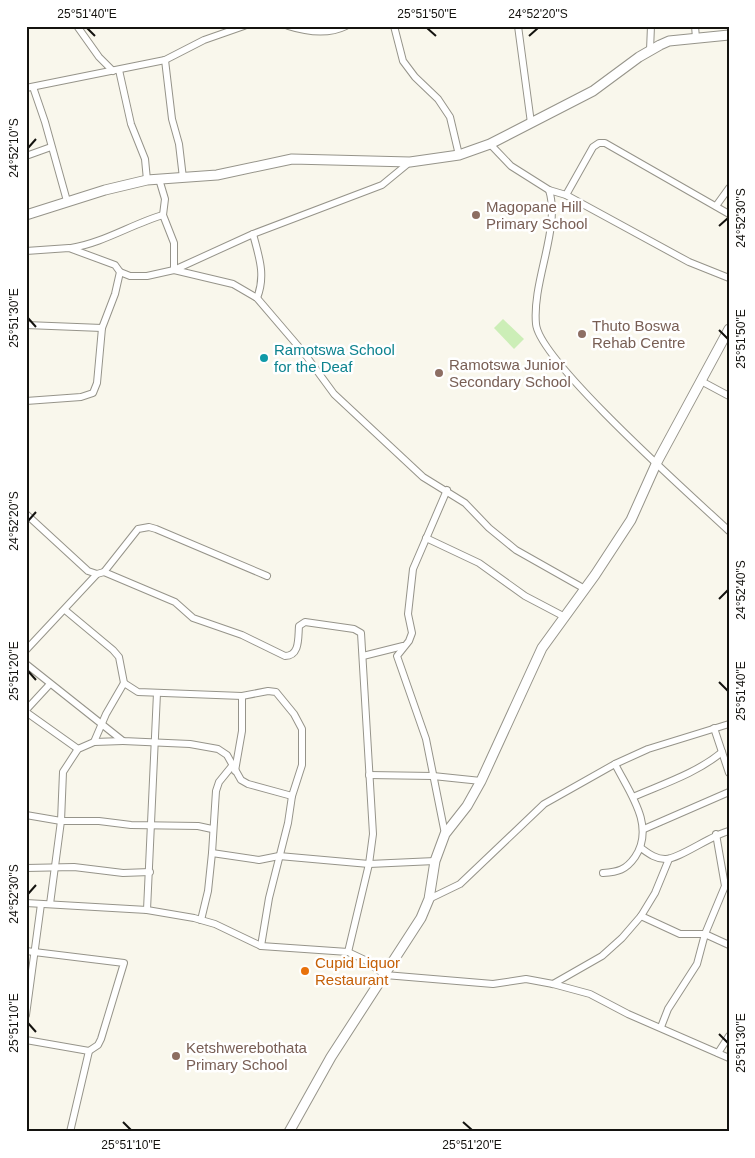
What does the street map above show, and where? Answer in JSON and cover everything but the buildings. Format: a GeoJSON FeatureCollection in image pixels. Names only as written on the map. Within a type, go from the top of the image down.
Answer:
{"type":"FeatureCollection","features":[{"type":"Feature","properties":{"kind":"street"},"geometry":{"type":"LineString","coordinates":[[78,26],[99,57],[116,70],[131,124],[145,159],[148,180]]}},
{"type":"Feature","properties":{"kind":"street"},"geometry":{"type":"LineString","coordinates":[[288,26],[319,32],[339,30],[346,26]]}},
{"type":"Feature","properties":{"kind":"street"},"geometry":{"type":"LineString","coordinates":[[394,26],[403,61],[415,77],[438,99],[450,117],[459,156]]}},
{"type":"Feature","properties":{"kind":"street"},"geometry":{"type":"LineString","coordinates":[[518,26],[532,123]]}},
{"type":"Feature","properties":{"kind":"street"},"geometry":{"type":"LineString","coordinates":[[650,50],[651,26]]}},
{"type":"Feature","properties":{"kind":"street"},"geometry":{"type":"LineString","coordinates":[[695,26],[696,38]]}},
{"type":"Feature","properties":{"kind":"street"},"geometry":{"type":"LineString","coordinates":[[67,201],[45,122],[30,87],[165,60],[204,40],[240,27]]}},
{"type":"Feature","properties":{"kind":"street"},"geometry":{"type":"LineString","coordinates":[[27,213],[148,180],[217,174],[292,159],[410,162],[459,156],[490,144],[593,91],[650,50],[669,41],[729,35]]}},
{"type":"Feature","properties":{"kind":"street"},"geometry":{"type":"LineString","coordinates":[[165,60],[171,112],[180,144],[184,178]]}},
{"type":"Feature","properties":{"kind":"street"},"geometry":{"type":"LineString","coordinates":[[566,195],[593,147],[599,143],[605,143],[729,214]]}},
{"type":"Feature","properties":{"kind":"street"},"geometry":{"type":"LineString","coordinates":[[490,144],[511,166],[549,190],[566,195],[689,262],[729,278]]}},
{"type":"Feature","properties":{"kind":"street"},"geometry":{"type":"LineString","coordinates":[[26,156],[51,147]]}},
{"type":"Feature","properties":{"kind":"street"},"geometry":{"type":"LineString","coordinates":[[69,248],[115,265],[120,272],[130,276],[147,276],[174,270],[253,234],[382,185],[410,162]]}},
{"type":"Feature","properties":{"kind":"street"},"geometry":{"type":"LineString","coordinates":[[159,179],[165,199],[163,215],[174,243],[174,270]]}},
{"type":"Feature","properties":{"kind":"street"},"geometry":{"type":"LineString","coordinates":[[716,206],[729,188]]}},
{"type":"Feature","properties":{"kind":"street"},"geometry":{"type":"LineString","coordinates":[[549,190],[552,209],[538,286],[536,327],[547,348],[588,395],[729,532]]}},
{"type":"Feature","properties":{"kind":"street"},"geometry":{"type":"LineString","coordinates":[[26,251],[69,248],[98,241],[163,215]]}},
{"type":"Feature","properties":{"kind":"street"},"geometry":{"type":"LineString","coordinates":[[253,234],[262,271],[261,287],[257,298]]}},
{"type":"Feature","properties":{"kind":"street"},"geometry":{"type":"LineString","coordinates":[[174,270],[233,284],[257,298],[304,353],[334,394],[423,477],[447,490],[516,550],[585,589]]}},
{"type":"Feature","properties":{"kind":"street"},"geometry":{"type":"LineString","coordinates":[[26,401],[81,397],[93,392],[97,383],[102,328],[115,294],[120,272]]}},
{"type":"Feature","properties":{"kind":"street"},"geometry":{"type":"LineString","coordinates":[[26,325],[102,328]]}},
{"type":"Feature","properties":{"kind":"street"},"geometry":{"type":"LineString","coordinates":[[289,1132],[331,1057],[421,918],[429,899],[435,861],[445,834],[467,806],[481,781],[542,648],[632,520],[658,462],[729,329]]}},
{"type":"Feature","properties":{"kind":"street"},"geometry":{"type":"LineString","coordinates":[[701,381],[729,396]]}},
{"type":"Feature","properties":{"kind":"street"},"geometry":{"type":"LineString","coordinates":[[363,656],[404,646],[410,642],[412,633],[408,614],[413,569],[447,490]]}},
{"type":"Feature","properties":{"kind":"street"},"geometry":{"type":"LineString","coordinates":[[26,514],[88,571],[97,574]]}},
{"type":"Feature","properties":{"kind":"street"},"geometry":{"type":"LineString","coordinates":[[26,650],[97,574],[104,572],[138,529],[149,527],[267,576]]}},
{"type":"Feature","properties":{"kind":"street"},"geometry":{"type":"LineString","coordinates":[[426,538],[479,563],[525,596],[565,617]]}},
{"type":"Feature","properties":{"kind":"street"},"geometry":{"type":"LineString","coordinates":[[104,572],[175,602],[193,618],[242,635],[285,656],[292,655],[296,650],[299,626],[305,622],[359,631],[362,636],[368,775],[373,834],[369,864],[348,952]]}},
{"type":"Feature","properties":{"kind":"street"},"geometry":{"type":"LineString","coordinates":[[65,610],[106,643],[119,657],[124,684],[106,714],[94,742]]}},
{"type":"Feature","properties":{"kind":"street"},"geometry":{"type":"LineString","coordinates":[[404,646],[399,653],[398,659],[426,739],[445,834]]}},
{"type":"Feature","properties":{"kind":"street"},"geometry":{"type":"LineString","coordinates":[[26,664],[123,741]]}},
{"type":"Feature","properties":{"kind":"street"},"geometry":{"type":"LineString","coordinates":[[50,684],[26,711],[78,749]]}},
{"type":"Feature","properties":{"kind":"street"},"geometry":{"type":"LineString","coordinates":[[124,684],[138,692],[242,696],[268,691],[276,692],[299,721],[302,729],[302,765],[292,796],[288,823],[279,856],[261,946]]}},
{"type":"Feature","properties":{"kind":"street"},"geometry":{"type":"LineString","coordinates":[[147,910],[152,826],[153,743],[157,693]]}},
{"type":"Feature","properties":{"kind":"street"},"geometry":{"type":"LineString","coordinates":[[201,920],[208,890],[216,791],[219,782],[234,769],[242,731],[242,696]]}},
{"type":"Feature","properties":{"kind":"street"},"geometry":{"type":"LineString","coordinates":[[429,899],[460,884],[544,804],[615,764],[648,749],[729,724]]}},
{"type":"Feature","properties":{"kind":"street"},"geometry":{"type":"LineString","coordinates":[[714,728],[729,773]]}},
{"type":"Feature","properties":{"kind":"street"},"geometry":{"type":"LineString","coordinates":[[50,904],[61,822],[63,772],[78,749],[94,742],[123,741],[190,744],[218,749],[227,755],[234,769],[248,784],[292,796]]}},
{"type":"Feature","properties":{"kind":"street"},"geometry":{"type":"LineString","coordinates":[[633,797],[713,760],[722,752]]}},
{"type":"Feature","properties":{"kind":"street"},"geometry":{"type":"LineString","coordinates":[[603,874],[623,870],[628,866],[641,848],[644,829],[633,797],[615,764]]}},
{"type":"Feature","properties":{"kind":"street"},"geometry":{"type":"LineString","coordinates":[[368,775],[433,776],[481,781]]}},
{"type":"Feature","properties":{"kind":"street"},"geometry":{"type":"LineString","coordinates":[[644,829],[729,792]]}},
{"type":"Feature","properties":{"kind":"street"},"geometry":{"type":"LineString","coordinates":[[26,815],[61,822],[99,820],[152,826],[173,824],[212,829]]}},
{"type":"Feature","properties":{"kind":"street"},"geometry":{"type":"LineString","coordinates":[[641,848],[654,857],[669,859],[716,834],[729,831]]}},
{"type":"Feature","properties":{"kind":"street"},"geometry":{"type":"LineString","coordinates":[[661,1027],[668,1009],[697,964],[705,934],[725,886],[716,834]]}},
{"type":"Feature","properties":{"kind":"street"},"geometry":{"type":"LineString","coordinates":[[212,853],[259,860],[279,856],[369,864],[435,861]]}},
{"type":"Feature","properties":{"kind":"street"},"geometry":{"type":"LineString","coordinates":[[552,984],[602,956],[622,938],[641,916],[655,893],[669,859]]}},
{"type":"Feature","properties":{"kind":"street"},"geometry":{"type":"LineString","coordinates":[[26,868],[74,866],[123,873],[150,872]]}},
{"type":"Feature","properties":{"kind":"street"},"geometry":{"type":"LineString","coordinates":[[26,903],[147,910],[201,920],[215,924],[261,946],[348,952],[365,960],[385,975],[493,984],[526,978],[590,994],[628,1014],[729,1058]]}},
{"type":"Feature","properties":{"kind":"street"},"geometry":{"type":"LineString","coordinates":[[26,1015],[33,972],[30,952],[41,904]]}},
{"type":"Feature","properties":{"kind":"street"},"geometry":{"type":"LineString","coordinates":[[641,916],[680,934],[705,934],[729,945]]}},
{"type":"Feature","properties":{"kind":"street"},"geometry":{"type":"LineString","coordinates":[[30,952],[124,963],[101,1039],[98,1045],[89,1051],[70,1132]]}},
{"type":"Feature","properties":{"kind":"street"},"geometry":{"type":"LineString","coordinates":[[718,1053],[729,1036]]}},
{"type":"Feature","properties":{"kind":"street"},"geometry":{"type":"LineString","coordinates":[[26,1040],[89,1051]]}},
{"type":"Feature","properties":{"kind":"green space"},"geometry":{"type":"Polygon","coordinates":[[[503,319],[524,339],[514,349],[494,328],[503,319]]]}},
{"type":"Feature","properties":{"kind":"place","name":"Magopane Hill Primary School"},"geometry":{"type":"Point","coordinates":[476,215]}},
{"type":"Feature","properties":{"kind":"place","name":"Thuto Boswa Rehab Centre"},"geometry":{"type":"Point","coordinates":[582,334]}},
{"type":"Feature","properties":{"kind":"place","name":"Ramotswa School for the Deaf"},"geometry":{"type":"Point","coordinates":[264,358]}},
{"type":"Feature","properties":{"kind":"place","name":"Ramotswa Junior Secondary School"},"geometry":{"type":"Point","coordinates":[439,373]}},
{"type":"Feature","properties":{"kind":"place","name":"Cupid Liquor Restaurant"},"geometry":{"type":"Point","coordinates":[305,971]}},
{"type":"Feature","properties":{"kind":"place","name":"Ketshwerebothata Primary School"},"geometry":{"type":"Point","coordinates":[176,1056]}}]}
